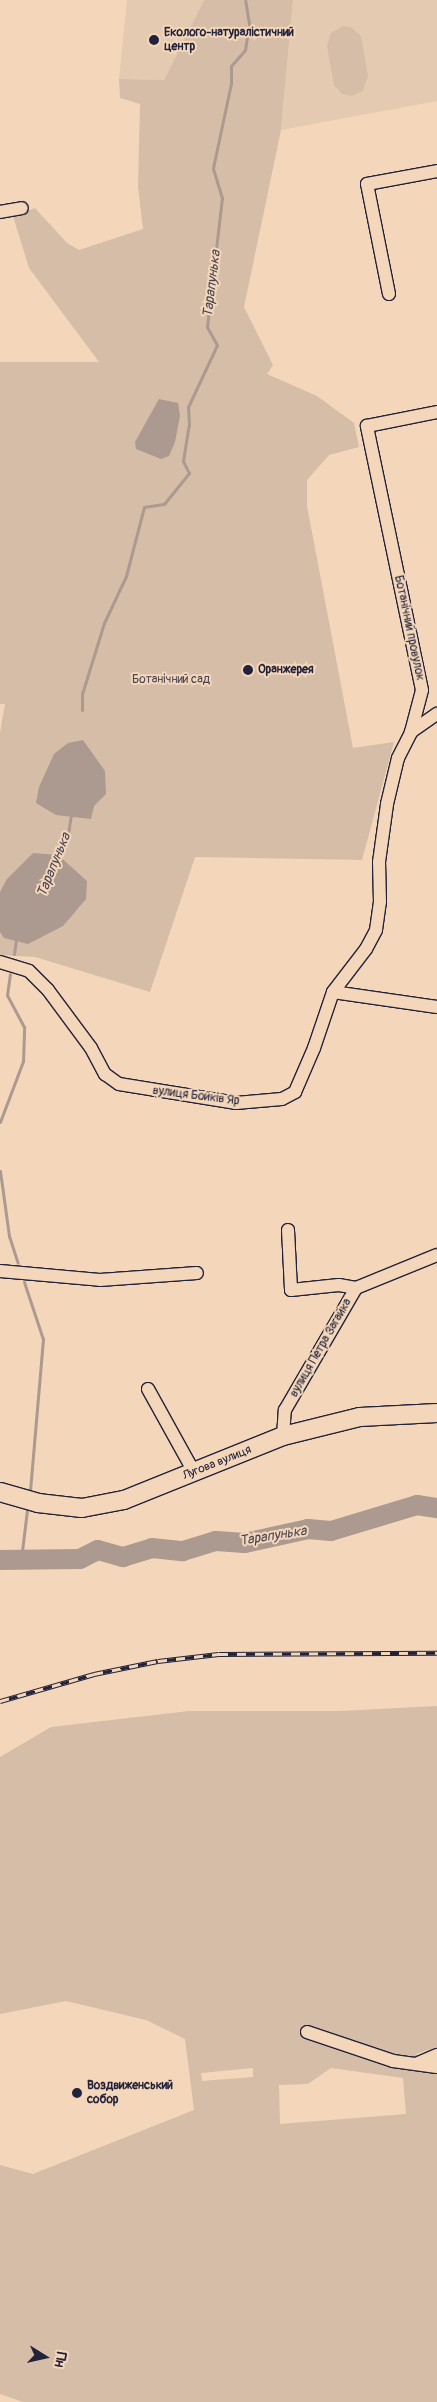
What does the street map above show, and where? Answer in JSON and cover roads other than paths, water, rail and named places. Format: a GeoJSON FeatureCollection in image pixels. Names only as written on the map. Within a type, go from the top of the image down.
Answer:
{"type":"FeatureCollection","features":[{"type":"Feature","properties":{"kind":"street"},"geometry":{"type":"LineString","coordinates":[[389,294],[367,184],[437,171]]}},
{"type":"Feature","properties":{"kind":"street"},"geometry":{"type":"LineString","coordinates":[[0,212],[22,208]]}},
{"type":"Feature","properties":{"kind":"street","name":"Ботанічний провулок"},"geometry":{"type":"LineString","coordinates":[[333,992],[366,949],[376,930],[380,902],[379,862],[387,804],[398,758],[411,732],[422,690],[367,426],[437,412]]}},
{"type":"Feature","properties":{"kind":"street"},"geometry":{"type":"LineString","coordinates":[[411,732],[437,714]]}},
{"type":"Feature","properties":{"kind":"street","name":"вулиця Бойків Яр"},"geometry":{"type":"LineString","coordinates":[[0,962],[29,972],[48,990],[91,1048],[105,1074],[120,1084],[236,1103],[282,1100],[295,1092],[314,1048],[333,992]]}},
{"type":"Feature","properties":{"kind":"street"},"geometry":{"type":"LineString","coordinates":[[333,992],[437,1007]]}},
{"type":"Feature","properties":{"kind":"street"},"geometry":{"type":"LineString","coordinates":[[288,1230],[292,1290],[339,1285],[356,1288]]}},
{"type":"Feature","properties":{"kind":"street","name":"вулиця Петра Загайка"},"geometry":{"type":"LineString","coordinates":[[283,1436],[285,1410],[356,1288],[437,1255]]}},
{"type":"Feature","properties":{"kind":"street"},"geometry":{"type":"LineString","coordinates":[[0,1271],[100,1280],[196,1273]]}},
{"type":"Feature","properties":{"kind":"street"},"geometry":{"type":"LineString","coordinates":[[148,1388],[194,1472]]}},
{"type":"Feature","properties":{"kind":"street","name":"Лугова вулиця"},"geometry":{"type":"LineString","coordinates":[[0,1492],[38,1503],[82,1508],[124,1500],[283,1436],[360,1417],[437,1414]]}},
{"type":"Feature","properties":{"kind":"street"},"geometry":{"type":"LineString","coordinates":[[307,2032],[393,2061],[437,2067]]}},
{"type":"Feature","properties":{"kind":"street"},"geometry":{"type":"LineString","coordinates":[[418,2063],[437,2055]]}},
{"type":"Feature","properties":{"kind":"water"},"geometry":{"type":"Polygon","coordinates":[[[159,399],[178,403],[180,416],[175,442],[169,456],[161,459],[136,449],[135,442],[159,399]]]}},
{"type":"Feature","properties":{"kind":"water"},"geometry":{"type":"Polygon","coordinates":[[[83,740],[105,771],[106,794],[94,806],[91,819],[56,815],[36,803],[39,787],[54,754],[68,743],[83,740]]]}},
{"type":"Feature","properties":{"kind":"water"},"geometry":{"type":"Polygon","coordinates":[[[33,853],[58,855],[87,881],[86,899],[63,926],[28,944],[4,938],[0,932],[0,892],[7,879],[33,853]]]}},
{"type":"Feature","properties":{"kind":"waterway","name":"Тарапунька"},"geometry":{"type":"LineString","coordinates":[[82,710],[82,694],[104,623],[126,576],[144,507],[164,504],[189,473],[183,461],[189,425],[188,407],[217,345],[207,327],[222,198],[213,168],[231,83],[231,66],[245,50],[249,24],[245,0]]}},
{"type":"Feature","properties":{"kind":"waterway","name":"Тарапунька"},"geometry":{"type":"LineString","coordinates":[[58,859],[67,840],[71,815]]}},
{"type":"Feature","properties":{"kind":"waterway","name":"Тарапунька"},"geometry":{"type":"LineString","coordinates":[[14,954],[16,939]]}},
{"type":"Feature","properties":{"kind":"waterway","name":"Тарапунька"},"geometry":{"type":"LineString","coordinates":[[0,1122],[23,1061],[24,1027],[7,995],[10,974]]}},
{"type":"Feature","properties":{"kind":"waterway","name":"Тарапунька"},"geometry":{"type":"LineString","coordinates":[[0,1171],[9,1236],[18,1263]]}},
{"type":"Feature","properties":{"kind":"waterway","name":"Тарапунька"},"geometry":{"type":"LineString","coordinates":[[24,1282],[43,1339],[30,1490]]}},
{"type":"Feature","properties":{"kind":"waterway","name":"Тарапунька"},"geometry":{"type":"LineString","coordinates":[[0,1560],[80,1559],[98,1550],[123,1557],[152,1548],[183,1551],[216,1541],[245,1543],[308,1529],[331,1531],[417,1505],[437,1508]]}},
{"type":"Feature","properties":{"kind":"waterway","name":"Тарапунька"},"geometry":{"type":"LineString","coordinates":[[21,1559],[27,1510]]}},
{"type":"Feature","properties":{"kind":"railway"},"geometry":{"type":"LineString","coordinates":[[0,1701],[94,1674],[158,1661],[219,1654],[437,1653]]}},
{"type":"Feature","properties":{"kind":"place","name":"Еколого-натуралістичний центр"},"geometry":{"type":"Point","coordinates":[154,40]}},
{"type":"Feature","properties":{"kind":"place","name":"Оранжерея"},"geometry":{"type":"Point","coordinates":[248,670]}},
{"type":"Feature","properties":{"kind":"place","name":"Воздвиженський собор"},"geometry":{"type":"Point","coordinates":[77,2093]}},
{"type":"Feature","properties":{"kind":"park label","name":"Ботанічний сад"},"geometry":{"type":"Point","coordinates":[171,680]}}]}
